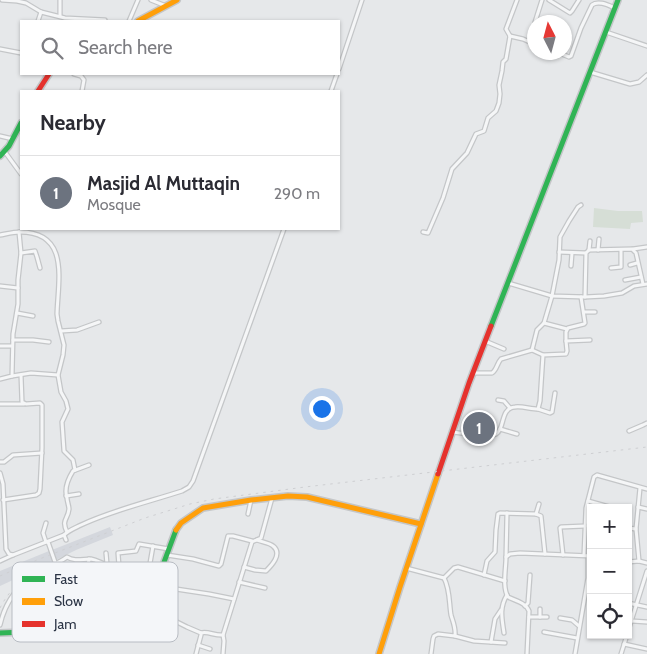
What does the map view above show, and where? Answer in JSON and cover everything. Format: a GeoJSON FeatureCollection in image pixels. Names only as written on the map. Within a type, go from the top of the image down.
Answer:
{"type":"FeatureCollection","features":[{"type":"Feature","properties":{"kind":"street"},"geometry":{"type":"LineString","coordinates":[[3,0],[26,3],[41,12],[60,16],[64,20],[105,20]]}},
{"type":"Feature","properties":{"kind":"street"},"geometry":{"type":"LineString","coordinates":[[60,0],[60,16]]}},
{"type":"Feature","properties":{"kind":"street"},"geometry":{"type":"LineString","coordinates":[[129,20],[138,0]]}},
{"type":"Feature","properties":{"kind":"street"},"geometry":{"type":"LineString","coordinates":[[151,0],[166,6]]}},
{"type":"Feature","properties":{"kind":"street"},"geometry":{"type":"LineString","coordinates":[[140,20],[177,0]]}},
{"type":"Feature","properties":{"kind":"street"},"geometry":{"type":"LineString","coordinates":[[340,66],[362,0]]}},
{"type":"Feature","properties":{"kind":"street"},"geometry":{"type":"LineString","coordinates":[[423,232],[428,233],[432,226],[452,169],[466,153],[476,134],[484,131],[488,118],[496,111],[500,94],[499,85],[503,62],[506,58],[510,36],[506,29],[517,0]]}},
{"type":"Feature","properties":{"kind":"street"},"geometry":{"type":"LineString","coordinates":[[537,15],[542,0]]}},
{"type":"Feature","properties":{"kind":"street"},"geometry":{"type":"LineString","coordinates":[[548,0],[569,13],[579,0]]}},
{"type":"Feature","properties":{"kind":"street"},"geometry":{"type":"LineString","coordinates":[[380,654],[406,568],[472,373],[618,0]]}},
{"type":"Feature","properties":{"kind":"street"},"geometry":{"type":"LineString","coordinates":[[572,56],[580,28],[592,5],[598,2],[615,8]]}},
{"type":"Feature","properties":{"kind":"street"},"geometry":{"type":"LineString","coordinates":[[38,20],[41,12]]}},
{"type":"Feature","properties":{"kind":"street"},"geometry":{"type":"LineString","coordinates":[[605,32],[647,46]]}},
{"type":"Feature","properties":{"kind":"street"},"geometry":{"type":"LineString","coordinates":[[510,36],[527,41]]}},
{"type":"Feature","properties":{"kind":"street"},"geometry":{"type":"LineString","coordinates":[[0,49],[20,53]]}},
{"type":"Feature","properties":{"kind":"street"},"geometry":{"type":"LineString","coordinates":[[590,72],[630,84],[640,82],[647,75]]}},
{"type":"Feature","properties":{"kind":"street"},"geometry":{"type":"LineString","coordinates":[[39,90],[47,75]]}},
{"type":"Feature","properties":{"kind":"street"},"geometry":{"type":"LineString","coordinates":[[78,75],[84,80],[82,90]]}},
{"type":"Feature","properties":{"kind":"street"},"geometry":{"type":"LineString","coordinates":[[331,90],[337,75]]}},
{"type":"Feature","properties":{"kind":"street"},"geometry":{"type":"LineString","coordinates":[[20,125],[13,140],[2,154],[20,173]]}},
{"type":"Feature","properties":{"kind":"street"},"geometry":{"type":"LineString","coordinates":[[0,136],[13,140]]}},
{"type":"Feature","properties":{"kind":"street"},"geometry":{"type":"LineString","coordinates":[[532,350],[537,330],[544,323],[552,296],[559,260],[560,238],[568,221],[581,205]]}},
{"type":"Feature","properties":{"kind":"street"},"geometry":{"type":"LineString","coordinates":[[0,562],[103,516],[182,491],[189,486],[193,480],[284,230]]}},
{"type":"Feature","properties":{"kind":"street"},"geometry":{"type":"LineString","coordinates":[[0,235],[19,232],[30,233],[46,238],[57,252],[59,266],[57,314],[64,346],[58,375],[68,409],[62,422],[64,451],[73,460],[75,470]]}},
{"type":"Feature","properties":{"kind":"street"},"geometry":{"type":"LineString","coordinates":[[12,376],[12,346],[18,304],[19,232]]}},
{"type":"Feature","properties":{"kind":"street"},"geometry":{"type":"LineString","coordinates":[[598,250],[599,239]]}},
{"type":"Feature","properties":{"kind":"street"},"geometry":{"type":"LineString","coordinates":[[544,323],[567,329],[585,323],[583,297],[590,241]]}},
{"type":"Feature","properties":{"kind":"street"},"geometry":{"type":"LineString","coordinates":[[559,252],[621,250],[647,247]]}},
{"type":"Feature","properties":{"kind":"street"},"geometry":{"type":"LineString","coordinates":[[508,283],[552,296],[583,297],[624,293],[634,286],[645,284],[641,277],[636,253],[632,249]]}},
{"type":"Feature","properties":{"kind":"street"},"geometry":{"type":"LineString","coordinates":[[611,268],[621,267],[621,250]]}},
{"type":"Feature","properties":{"kind":"street"},"geometry":{"type":"LineString","coordinates":[[20,253],[35,251],[40,268]]}},
{"type":"Feature","properties":{"kind":"street"},"geometry":{"type":"LineString","coordinates":[[571,266],[572,252]]}},
{"type":"Feature","properties":{"kind":"street"},"geometry":{"type":"LineString","coordinates":[[630,265],[637,263]]}},
{"type":"Feature","properties":{"kind":"street"},"geometry":{"type":"LineString","coordinates":[[625,280],[641,277]]}},
{"type":"Feature","properties":{"kind":"street"},"geometry":{"type":"LineString","coordinates":[[0,286],[18,288]]}},
{"type":"Feature","properties":{"kind":"street"},"geometry":{"type":"LineString","coordinates":[[584,312],[595,312]]}},
{"type":"Feature","properties":{"kind":"street"},"geometry":{"type":"LineString","coordinates":[[17,313],[33,316]]}},
{"type":"Feature","properties":{"kind":"street"},"geometry":{"type":"LineString","coordinates":[[61,331],[77,330],[100,322]]}},
{"type":"Feature","properties":{"kind":"street"},"geometry":{"type":"LineString","coordinates":[[472,373],[492,373],[501,359],[532,350],[543,355],[566,354],[567,329]]}},
{"type":"Feature","properties":{"kind":"street"},"geometry":{"type":"LineString","coordinates":[[13,340],[49,342]]}},
{"type":"Feature","properties":{"kind":"street"},"geometry":{"type":"LineString","coordinates":[[566,342],[590,340]]}},
{"type":"Feature","properties":{"kind":"street"},"geometry":{"type":"LineString","coordinates":[[485,341],[504,349]]}},
{"type":"Feature","properties":{"kind":"street"},"geometry":{"type":"LineString","coordinates":[[0,346],[12,346]]}},
{"type":"Feature","properties":{"kind":"street"},"geometry":{"type":"LineString","coordinates":[[538,409],[543,355]]}},
{"type":"Feature","properties":{"kind":"street"},"geometry":{"type":"LineString","coordinates":[[0,378],[32,373],[58,375]]}},
{"type":"Feature","properties":{"kind":"street"},"geometry":{"type":"LineString","coordinates":[[21,375],[22,399],[26,404]]}},
{"type":"Feature","properties":{"kind":"street"},"geometry":{"type":"LineString","coordinates":[[452,432],[481,435],[495,434],[500,429],[504,414],[513,406],[552,412],[555,393]]}},
{"type":"Feature","properties":{"kind":"street"},"geometry":{"type":"LineString","coordinates":[[498,400],[504,401],[510,408]]}},
{"type":"Feature","properties":{"kind":"street"},"geometry":{"type":"LineString","coordinates":[[0,404],[42,404],[43,426],[39,492],[36,495],[3,500]]}},
{"type":"Feature","properties":{"kind":"street"},"geometry":{"type":"LineString","coordinates":[[629,431],[647,422]]}},
{"type":"Feature","properties":{"kind":"street"},"geometry":{"type":"LineString","coordinates":[[500,429],[517,434]]}},
{"type":"Feature","properties":{"kind":"street"},"geometry":{"type":"LineString","coordinates":[[0,462],[4,462],[16,454],[42,453]]}},
{"type":"Feature","properties":{"kind":"street"},"geometry":{"type":"LineString","coordinates":[[66,540],[64,522],[69,508],[65,492],[68,480],[73,471],[89,465]]}},
{"type":"Feature","properties":{"kind":"street"},"geometry":{"type":"LineString","coordinates":[[0,473],[3,484],[2,532],[6,551],[13,555]]}},
{"type":"Feature","properties":{"kind":"street"},"geometry":{"type":"LineString","coordinates":[[588,549],[586,508],[594,477],[597,475],[647,489]]}},
{"type":"Feature","properties":{"kind":"street"},"geometry":{"type":"LineString","coordinates":[[639,561],[636,529],[640,488]]}},
{"type":"Feature","properties":{"kind":"street"},"geometry":{"type":"LineString","coordinates":[[66,496],[80,494]]}},
{"type":"Feature","properties":{"kind":"street"},"geometry":{"type":"LineString","coordinates":[[163,562],[177,527],[196,512],[204,508],[251,500],[292,496],[307,497],[421,524]]}},
{"type":"Feature","properties":{"kind":"street"},"geometry":{"type":"LineString","coordinates":[[223,654],[224,641],[222,635],[244,567],[255,540],[261,537],[272,498]]}},
{"type":"Feature","properties":{"kind":"street"},"geometry":{"type":"LineString","coordinates":[[248,514],[251,500]]}},
{"type":"Feature","properties":{"kind":"street"},"geometry":{"type":"LineString","coordinates":[[588,501],[599,504]]}},
{"type":"Feature","properties":{"kind":"street"},"geometry":{"type":"LineString","coordinates":[[536,514],[539,504]]}},
{"type":"Feature","properties":{"kind":"street"},"geometry":{"type":"LineString","coordinates":[[638,507],[647,508]]}},
{"type":"Feature","properties":{"kind":"street"},"geometry":{"type":"LineString","coordinates":[[484,575],[487,561],[495,552],[498,514],[500,513],[536,514],[541,516],[545,554]]}},
{"type":"Feature","properties":{"kind":"street"},"geometry":{"type":"LineString","coordinates":[[504,633],[501,610],[502,602],[507,595],[507,513]]}},
{"type":"Feature","properties":{"kind":"street"},"geometry":{"type":"LineString","coordinates":[[46,523],[42,533],[55,562]]}},
{"type":"Feature","properties":{"kind":"street"},"geometry":{"type":"LineString","coordinates":[[563,555],[560,528],[586,524]]}},
{"type":"Feature","properties":{"kind":"street"},"geometry":{"type":"LineString","coordinates":[[632,528],[636,529]]}},
{"type":"Feature","properties":{"kind":"street"},"geometry":{"type":"LineString","coordinates":[[166,555],[193,559],[218,566],[228,536],[255,540],[273,546],[276,550],[276,559],[266,572],[244,567]]}},
{"type":"Feature","properties":{"kind":"street"},"geometry":{"type":"LineString","coordinates":[[119,562],[118,553],[136,551],[139,544],[169,549]]}},
{"type":"Feature","properties":{"kind":"street"},"geometry":{"type":"LineString","coordinates":[[150,562],[153,546]]}},
{"type":"Feature","properties":{"kind":"street"},"geometry":{"type":"LineString","coordinates":[[106,553],[107,562]]}},
{"type":"Feature","properties":{"kind":"street"},"geometry":{"type":"LineString","coordinates":[[506,557],[510,554],[520,553],[587,555]]}},
{"type":"Feature","properties":{"kind":"street"},"geometry":{"type":"LineString","coordinates":[[57,562],[68,555],[75,560],[89,559],[100,562]]}},
{"type":"Feature","properties":{"kind":"street"},"geometry":{"type":"LineString","coordinates":[[632,562],[647,563]]}},
{"type":"Feature","properties":{"kind":"street"},"geometry":{"type":"LineString","coordinates":[[444,578],[454,568],[458,567],[506,581]]}},
{"type":"Feature","properties":{"kind":"street"},"geometry":{"type":"LineString","coordinates":[[406,568],[444,578]]}},
{"type":"Feature","properties":{"kind":"street"},"geometry":{"type":"LineString","coordinates":[[647,571],[632,621],[647,622]]}},
{"type":"Feature","properties":{"kind":"street"},"geometry":{"type":"LineString","coordinates":[[525,606],[528,603],[530,575]]}},
{"type":"Feature","properties":{"kind":"street"},"geometry":{"type":"LineString","coordinates":[[444,578],[456,631],[455,636]]}},
{"type":"Feature","properties":{"kind":"street"},"geometry":{"type":"LineString","coordinates":[[239,582],[265,588]]}},
{"type":"Feature","properties":{"kind":"street"},"geometry":{"type":"LineString","coordinates":[[575,654],[587,584]]}},
{"type":"Feature","properties":{"kind":"street"},"geometry":{"type":"LineString","coordinates":[[178,589],[234,599]]}},
{"type":"Feature","properties":{"kind":"street"},"geometry":{"type":"LineString","coordinates":[[507,595],[525,606],[529,611],[527,654]]}},
{"type":"Feature","properties":{"kind":"street"},"geometry":{"type":"LineString","coordinates":[[3,633],[0,626],[4,611],[12,596]]}},
{"type":"Feature","properties":{"kind":"street"},"geometry":{"type":"LineString","coordinates":[[632,604],[647,608]]}},
{"type":"Feature","properties":{"kind":"street"},"geometry":{"type":"LineString","coordinates":[[540,609],[540,617]]}},
{"type":"Feature","properties":{"kind":"street"},"geometry":{"type":"LineString","coordinates":[[491,642],[496,615],[501,610]]}},
{"type":"Feature","properties":{"kind":"street"},"geometry":{"type":"LineString","coordinates":[[529,618],[547,617]]}},
{"type":"Feature","properties":{"kind":"street"},"geometry":{"type":"LineString","coordinates":[[560,618],[572,620],[580,626]]}},
{"type":"Feature","properties":{"kind":"street"},"geometry":{"type":"LineString","coordinates":[[178,622],[201,632],[222,635]]}},
{"type":"Feature","properties":{"kind":"street"},"geometry":{"type":"LineString","coordinates":[[196,654],[201,632]]}},
{"type":"Feature","properties":{"kind":"street"},"geometry":{"type":"LineString","coordinates":[[544,632],[577,638]]}},
{"type":"Feature","properties":{"kind":"street"},"geometry":{"type":"LineString","coordinates":[[431,654],[434,636],[438,634],[474,641],[505,643]]}},
{"type":"Feature","properties":{"kind":"street"},"geometry":{"type":"LineString","coordinates":[[622,654],[626,639]]}},
{"type":"Feature","properties":{"kind":"street"},"geometry":{"type":"LineString","coordinates":[[624,644],[647,649]]}},
{"type":"Feature","properties":{"kind":"street"},"geometry":{"type":"LineString","coordinates":[[198,645],[210,649]]}},
{"type":"Feature","properties":{"kind":"shaded area"},"geometry":{"type":"Polygon","coordinates":[[[594,208],[642,211],[643,222],[631,223],[630,229],[593,227],[594,208]]]}},
{"type":"Feature","properties":{"kind":"shaded area"},"geometry":{"type":"Polygon","coordinates":[[[110,527],[113,535],[56,560],[52,550],[110,527]]]}},
{"type":"Feature","properties":{"kind":"shaded area"},"geometry":{"type":"Polygon","coordinates":[[[49,551],[54,561],[52,562],[22,562],[49,551]]]}},
{"type":"Feature","properties":{"kind":"shaded area"},"geometry":{"type":"Polygon","coordinates":[[[12,566],[12,580],[0,586],[0,571],[12,566]]]}},
{"type":"Feature","properties":{"kind":"railway"},"geometry":{"type":"LineString","coordinates":[[32,562],[145,518],[190,504],[214,499],[647,447]]}},
{"type":"Feature","properties":{"kind":"railway"},"geometry":{"type":"LineString","coordinates":[[0,576],[12,571]]}},
{"type":"Feature","properties":{"kind":"railway"},"geometry":{"type":"LineString","coordinates":[[0,608],[12,591]]}},
{"type":"Feature","properties":{"kind":"traffic: fast"},"geometry":{"type":"LineString","coordinates":[[491,326],[618,0]]}},
{"type":"Feature","properties":{"kind":"traffic: fast"},"geometry":{"type":"LineString","coordinates":[[0,156],[9,146],[20,125]]}},
{"type":"Feature","properties":{"kind":"traffic: fast"},"geometry":{"type":"LineString","coordinates":[[164,562],[176,530]]}},
{"type":"Feature","properties":{"kind":"traffic: fast"},"geometry":{"type":"LineString","coordinates":[[0,633],[12,632]]}},
{"type":"Feature","properties":{"kind":"traffic: slow"},"geometry":{"type":"LineString","coordinates":[[140,20],[177,0]]}},
{"type":"Feature","properties":{"kind":"traffic: slow"},"geometry":{"type":"LineString","coordinates":[[379,654],[438,474]]}},
{"type":"Feature","properties":{"kind":"traffic: slow"},"geometry":{"type":"LineString","coordinates":[[176,530],[181,523],[203,508],[288,496],[307,497],[421,524]]}},
{"type":"Feature","properties":{"kind":"traffic: jam"},"geometry":{"type":"LineString","coordinates":[[39,90],[48,75]]}},
{"type":"Feature","properties":{"kind":"traffic: jam"},"geometry":{"type":"LineString","coordinates":[[438,474],[491,326]]}},
{"type":"Feature","properties":{"kind":"place","name":"Masjid Al Muttaqin"},"geometry":{"type":"Point","coordinates":[479,428]}}]}
